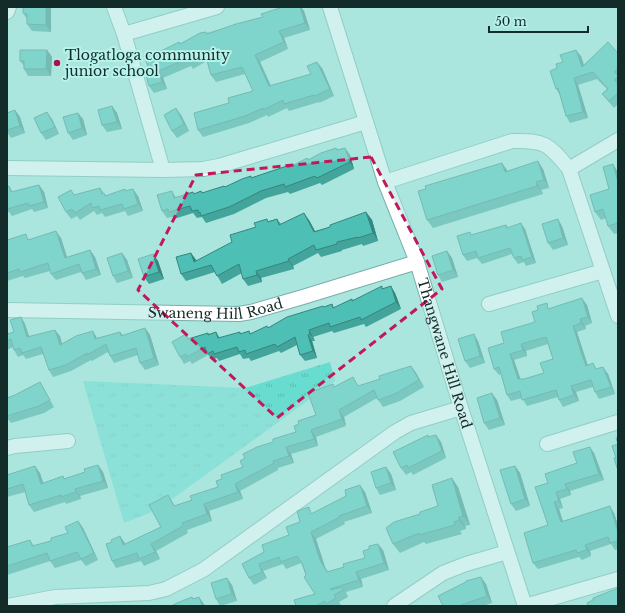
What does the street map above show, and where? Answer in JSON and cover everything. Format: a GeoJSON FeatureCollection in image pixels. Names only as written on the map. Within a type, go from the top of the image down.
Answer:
{"type":"FeatureCollection","features":[{"type":"Feature","properties":{"kind":"street"},"geometry":{"type":"LineString","coordinates":[[7,12],[9,7]]}},
{"type":"Feature","properties":{"kind":"street"},"geometry":{"type":"LineString","coordinates":[[114,7],[124,34],[163,170]]}},
{"type":"Feature","properties":{"kind":"street"},"geometry":{"type":"LineString","coordinates":[[124,34],[217,7]]}},
{"type":"Feature","properties":{"kind":"street","name":"Thangwane Hill Road"},"geometry":{"type":"LineString","coordinates":[[330,7],[385,182],[417,262],[461,408],[525,606]]}},
{"type":"Feature","properties":{"kind":"street"},"geometry":{"type":"LineString","coordinates":[[7,168],[163,170],[203,169],[219,166],[366,122]]}},
{"type":"Feature","properties":{"kind":"street"},"geometry":{"type":"LineString","coordinates":[[385,182],[512,141],[528,140],[543,143],[555,152],[569,169],[618,316]]}},
{"type":"Feature","properties":{"kind":"street"},"geometry":{"type":"LineString","coordinates":[[569,169],[618,140]]}},
{"type":"Feature","properties":{"kind":"street","name":"Swaneng Hill Road"},"geometry":{"type":"LineString","coordinates":[[7,310],[239,314],[295,299],[417,262]]}},
{"type":"Feature","properties":{"kind":"street"},"geometry":{"type":"LineString","coordinates":[[488,304],[604,271]]}},
{"type":"Feature","properties":{"kind":"street"},"geometry":{"type":"LineString","coordinates":[[8,606],[55,597],[149,593],[166,590],[203,570],[411,422],[461,408]]}},
{"type":"Feature","properties":{"kind":"street"},"geometry":{"type":"LineString","coordinates":[[547,444],[618,422]]}},
{"type":"Feature","properties":{"kind":"street"},"geometry":{"type":"LineString","coordinates":[[7,448],[68,441]]}},
{"type":"Feature","properties":{"kind":"street"},"geometry":{"type":"LineString","coordinates":[[394,606],[443,573],[466,564],[507,552]]}},
{"type":"Feature","properties":{"kind":"street"},"geometry":{"type":"LineString","coordinates":[[525,606],[618,579]]}},
{"type":"Feature","properties":{"kind":"highlighted area"},"geometry":{"type":"Polygon","coordinates":[[[371,157],[442,289],[277,418],[138,290],[196,175],[371,157]]]}},
{"type":"Feature","properties":{"kind":"green space"},"geometry":{"type":"Polygon","coordinates":[[[330,362],[335,381],[157,510],[124,523],[83,381],[245,388],[330,362]]]}},
{"type":"Feature","properties":{"kind":"building"},"geometry":{"type":"Polygon","coordinates":[[[23,7],[46,7],[46,25],[27,24],[27,14],[23,13],[23,7]]]}},
{"type":"Feature","properties":{"kind":"building"},"geometry":{"type":"Polygon","coordinates":[[[283,7],[300,7],[305,23],[279,31],[284,42],[255,55],[269,86],[311,74],[307,66],[317,62],[330,89],[315,96],[314,95],[284,104],[283,100],[263,110],[263,108],[245,116],[198,130],[194,113],[229,103],[228,98],[253,91],[242,67],[211,75],[205,53],[188,62],[186,59],[154,73],[159,71],[162,82],[149,86],[146,75],[151,74],[144,56],[158,50],[159,52],[179,42],[180,44],[200,33],[206,32],[207,34],[263,17],[261,14],[283,7]]]}},
{"type":"Feature","properties":{"kind":"building"},"geometry":{"type":"Polygon","coordinates":[[[608,42],[618,53],[618,68],[614,72],[618,77],[614,80],[618,84],[618,93],[609,101],[602,94],[608,89],[593,72],[574,78],[583,112],[566,116],[558,88],[556,89],[550,71],[557,68],[556,64],[563,62],[560,55],[576,50],[582,67],[608,42]]]}},
{"type":"Feature","properties":{"kind":"building"},"geometry":{"type":"Polygon","coordinates":[[[20,50],[47,50],[46,69],[24,69],[24,61],[20,61],[20,50]]]}},
{"type":"Feature","properties":{"kind":"building"},"geometry":{"type":"Polygon","coordinates":[[[112,106],[117,122],[102,125],[98,110],[112,106]]]}},
{"type":"Feature","properties":{"kind":"building"},"geometry":{"type":"Polygon","coordinates":[[[176,108],[184,124],[172,131],[164,115],[176,108]]]}},
{"type":"Feature","properties":{"kind":"building"},"geometry":{"type":"Polygon","coordinates":[[[15,110],[20,126],[7,130],[7,113],[15,110]]]}},
{"type":"Feature","properties":{"kind":"building"},"geometry":{"type":"Polygon","coordinates":[[[47,112],[55,127],[41,133],[34,118],[47,112]]]}},
{"type":"Feature","properties":{"kind":"building"},"geometry":{"type":"Polygon","coordinates":[[[78,113],[82,128],[68,133],[63,117],[78,113]]]}},
{"type":"Feature","properties":{"kind":"building"},"geometry":{"type":"Polygon","coordinates":[[[336,148],[337,150],[345,148],[350,162],[317,178],[315,176],[285,187],[284,184],[261,191],[229,207],[201,216],[198,210],[192,211],[190,206],[169,212],[168,209],[162,211],[157,195],[172,191],[174,198],[193,192],[194,194],[201,191],[202,193],[224,186],[225,187],[251,176],[251,178],[287,166],[288,168],[307,158],[308,160],[321,153],[336,148]]]}},
{"type":"Feature","properties":{"kind":"building"},"geometry":{"type":"Polygon","coordinates":[[[538,161],[544,180],[536,182],[537,186],[427,220],[418,191],[426,189],[425,186],[502,163],[505,172],[538,161]]]}},
{"type":"Feature","properties":{"kind":"building"},"geometry":{"type":"Polygon","coordinates":[[[613,164],[618,179],[618,223],[608,226],[603,209],[595,212],[590,195],[609,189],[603,167],[613,164]]]}},
{"type":"Feature","properties":{"kind":"building"},"geometry":{"type":"Polygon","coordinates":[[[39,185],[44,202],[29,206],[28,203],[7,209],[7,187],[9,186],[11,192],[39,185]]]}},
{"type":"Feature","properties":{"kind":"building"},"geometry":{"type":"Polygon","coordinates":[[[100,188],[102,194],[104,193],[105,196],[125,189],[125,191],[133,189],[138,204],[124,209],[122,204],[100,210],[99,206],[92,208],[91,203],[75,213],[72,209],[66,212],[58,197],[71,190],[74,195],[100,188]]]}},
{"type":"Feature","properties":{"kind":"building"},"geometry":{"type":"Polygon","coordinates":[[[366,212],[373,233],[358,238],[337,242],[337,244],[316,250],[314,245],[288,259],[289,261],[256,271],[257,275],[243,279],[239,264],[217,276],[211,265],[181,274],[176,257],[191,253],[194,262],[232,242],[230,235],[256,227],[254,223],[267,219],[268,222],[277,219],[279,225],[304,213],[314,232],[366,212]]]}},
{"type":"Feature","properties":{"kind":"building"},"geometry":{"type":"Polygon","coordinates":[[[558,219],[563,238],[548,243],[542,224],[558,219]]]}},
{"type":"Feature","properties":{"kind":"building"},"geometry":{"type":"Polygon","coordinates":[[[521,223],[532,257],[522,260],[521,256],[514,258],[510,248],[478,258],[476,251],[463,255],[457,236],[470,232],[471,235],[506,225],[507,228],[521,223]]]}},
{"type":"Feature","properties":{"kind":"building"},"geometry":{"type":"Polygon","coordinates":[[[56,231],[65,258],[90,250],[96,269],[82,273],[79,264],[51,274],[48,263],[20,272],[19,269],[7,273],[7,240],[26,234],[28,240],[56,231]]]}},
{"type":"Feature","properties":{"kind":"building"},"geometry":{"type":"Polygon","coordinates":[[[447,251],[453,270],[438,275],[432,256],[447,251]]]}},
{"type":"Feature","properties":{"kind":"building"},"geometry":{"type":"Polygon","coordinates":[[[122,253],[128,271],[113,276],[107,258],[122,253]]]}},
{"type":"Feature","properties":{"kind":"building"},"geometry":{"type":"Polygon","coordinates":[[[153,254],[159,272],[144,277],[138,259],[153,254]]]}},
{"type":"Feature","properties":{"kind":"building"},"geometry":{"type":"Polygon","coordinates":[[[382,286],[382,289],[391,286],[396,302],[361,320],[360,317],[330,327],[329,323],[309,330],[310,334],[308,335],[313,351],[300,355],[295,337],[277,347],[275,344],[246,354],[245,350],[239,352],[237,347],[214,354],[213,351],[207,354],[205,347],[187,357],[186,354],[180,357],[172,342],[186,334],[188,339],[216,332],[218,338],[240,332],[240,334],[249,331],[250,334],[267,326],[268,328],[287,317],[332,304],[333,308],[352,299],[352,301],[382,286]]]}},
{"type":"Feature","properties":{"kind":"building"},"geometry":{"type":"Polygon","coordinates":[[[582,298],[588,317],[580,319],[581,323],[573,326],[581,352],[586,366],[593,363],[596,369],[603,367],[611,387],[595,392],[591,380],[571,386],[574,395],[559,400],[556,390],[522,400],[520,391],[507,395],[499,367],[494,369],[488,348],[504,343],[501,332],[535,322],[532,312],[538,310],[537,306],[547,303],[548,309],[582,298]],[[546,337],[521,344],[523,350],[510,354],[518,379],[524,379],[544,373],[540,363],[553,359],[546,337]]]}},
{"type":"Feature","properties":{"kind":"building"},"geometry":{"type":"Polygon","coordinates":[[[21,317],[27,337],[55,330],[60,345],[76,336],[93,331],[95,339],[120,332],[121,336],[145,328],[154,358],[140,363],[136,348],[110,356],[106,344],[66,365],[49,370],[41,347],[22,353],[20,348],[14,350],[11,339],[7,341],[7,334],[14,332],[10,320],[21,317]]]}},
{"type":"Feature","properties":{"kind":"building"},"geometry":{"type":"Polygon","coordinates":[[[474,334],[480,356],[465,361],[458,339],[474,334]]]}},
{"type":"Feature","properties":{"kind":"building"},"geometry":{"type":"Polygon","coordinates":[[[411,366],[419,380],[395,394],[378,400],[374,390],[339,410],[342,419],[311,430],[314,439],[286,447],[289,456],[273,461],[274,463],[235,484],[238,492],[204,504],[207,514],[182,523],[183,526],[151,544],[155,552],[139,559],[137,553],[112,561],[106,544],[112,542],[111,540],[120,536],[123,545],[161,527],[149,505],[168,495],[174,506],[192,500],[190,496],[218,487],[216,481],[222,479],[221,475],[243,467],[240,461],[245,458],[243,454],[257,447],[273,442],[273,439],[296,432],[294,426],[299,424],[298,421],[316,415],[308,393],[333,384],[334,387],[353,377],[358,386],[380,379],[379,376],[411,366]]]}},
{"type":"Feature","properties":{"kind":"building"},"geometry":{"type":"Polygon","coordinates":[[[40,382],[50,400],[39,406],[7,416],[7,398],[40,382]]]}},
{"type":"Feature","properties":{"kind":"building"},"geometry":{"type":"Polygon","coordinates":[[[492,393],[500,418],[484,423],[477,398],[492,393]]]}},
{"type":"Feature","properties":{"kind":"building"},"geometry":{"type":"Polygon","coordinates":[[[428,435],[428,437],[436,435],[442,451],[408,468],[407,465],[401,468],[393,452],[428,435]]]}},
{"type":"Feature","properties":{"kind":"building"},"geometry":{"type":"Polygon","coordinates":[[[618,444],[617,468],[614,458],[616,458],[612,446],[618,444]]]}},
{"type":"Feature","properties":{"kind":"building"},"geometry":{"type":"Polygon","coordinates":[[[590,447],[599,474],[565,484],[567,489],[556,492],[559,501],[554,502],[561,522],[610,506],[618,532],[618,541],[610,543],[608,537],[585,545],[587,550],[577,553],[576,550],[533,563],[524,533],[548,525],[535,487],[548,483],[545,474],[577,463],[573,452],[590,447]]]}},
{"type":"Feature","properties":{"kind":"building"},"geometry":{"type":"Polygon","coordinates":[[[98,465],[103,481],[75,489],[76,492],[61,497],[61,495],[29,505],[23,484],[7,489],[7,475],[35,466],[41,484],[63,476],[64,479],[85,472],[84,469],[98,465]]]}},
{"type":"Feature","properties":{"kind":"building"},"geometry":{"type":"Polygon","coordinates":[[[515,466],[525,499],[511,504],[500,470],[515,466]]]}},
{"type":"Feature","properties":{"kind":"building"},"geometry":{"type":"Polygon","coordinates":[[[386,467],[391,483],[376,488],[371,472],[386,467]]]}},
{"type":"Feature","properties":{"kind":"building"},"geometry":{"type":"Polygon","coordinates":[[[452,478],[463,516],[459,517],[459,520],[454,522],[455,525],[419,535],[419,533],[393,544],[386,528],[394,522],[420,514],[420,512],[438,506],[432,485],[452,478]]]}},
{"type":"Feature","properties":{"kind":"building"},"geometry":{"type":"Polygon","coordinates":[[[360,485],[367,506],[339,516],[340,517],[311,532],[320,560],[327,572],[344,567],[343,564],[365,558],[363,551],[369,549],[369,546],[378,544],[384,563],[356,572],[359,580],[330,589],[342,587],[343,590],[334,595],[336,598],[326,604],[325,601],[316,606],[296,606],[294,600],[315,594],[304,577],[306,575],[303,565],[297,556],[281,562],[279,557],[259,564],[262,572],[249,578],[242,564],[264,552],[262,545],[289,535],[286,527],[300,522],[297,511],[309,507],[311,514],[346,496],[345,490],[360,485]]]}},
{"type":"Feature","properties":{"kind":"building"},"geometry":{"type":"Polygon","coordinates":[[[78,521],[94,553],[81,559],[77,552],[50,561],[47,553],[7,566],[7,547],[30,540],[32,546],[51,541],[51,538],[68,533],[65,527],[78,521]]]}},
{"type":"Feature","properties":{"kind":"building"},"geometry":{"type":"Polygon","coordinates":[[[481,577],[487,596],[458,606],[443,606],[438,596],[466,581],[481,577]]]}},
{"type":"Feature","properties":{"kind":"building"},"geometry":{"type":"Polygon","coordinates":[[[227,578],[232,594],[216,599],[211,583],[227,578]]]}},
{"type":"Feature","properties":{"kind":"building"},"geometry":{"type":"Polygon","coordinates":[[[618,588],[618,606],[588,606],[587,603],[593,600],[593,598],[618,588]]]}},
{"type":"Feature","properties":{"kind":"building"},"geometry":{"type":"Polygon","coordinates":[[[192,597],[193,599],[199,597],[202,606],[171,606],[177,603],[192,597]]]}},
{"type":"Feature","properties":{"kind":"place","name":"Tlogatloga community junior school"},"geometry":{"type":"Point","coordinates":[57,63]}}]}
